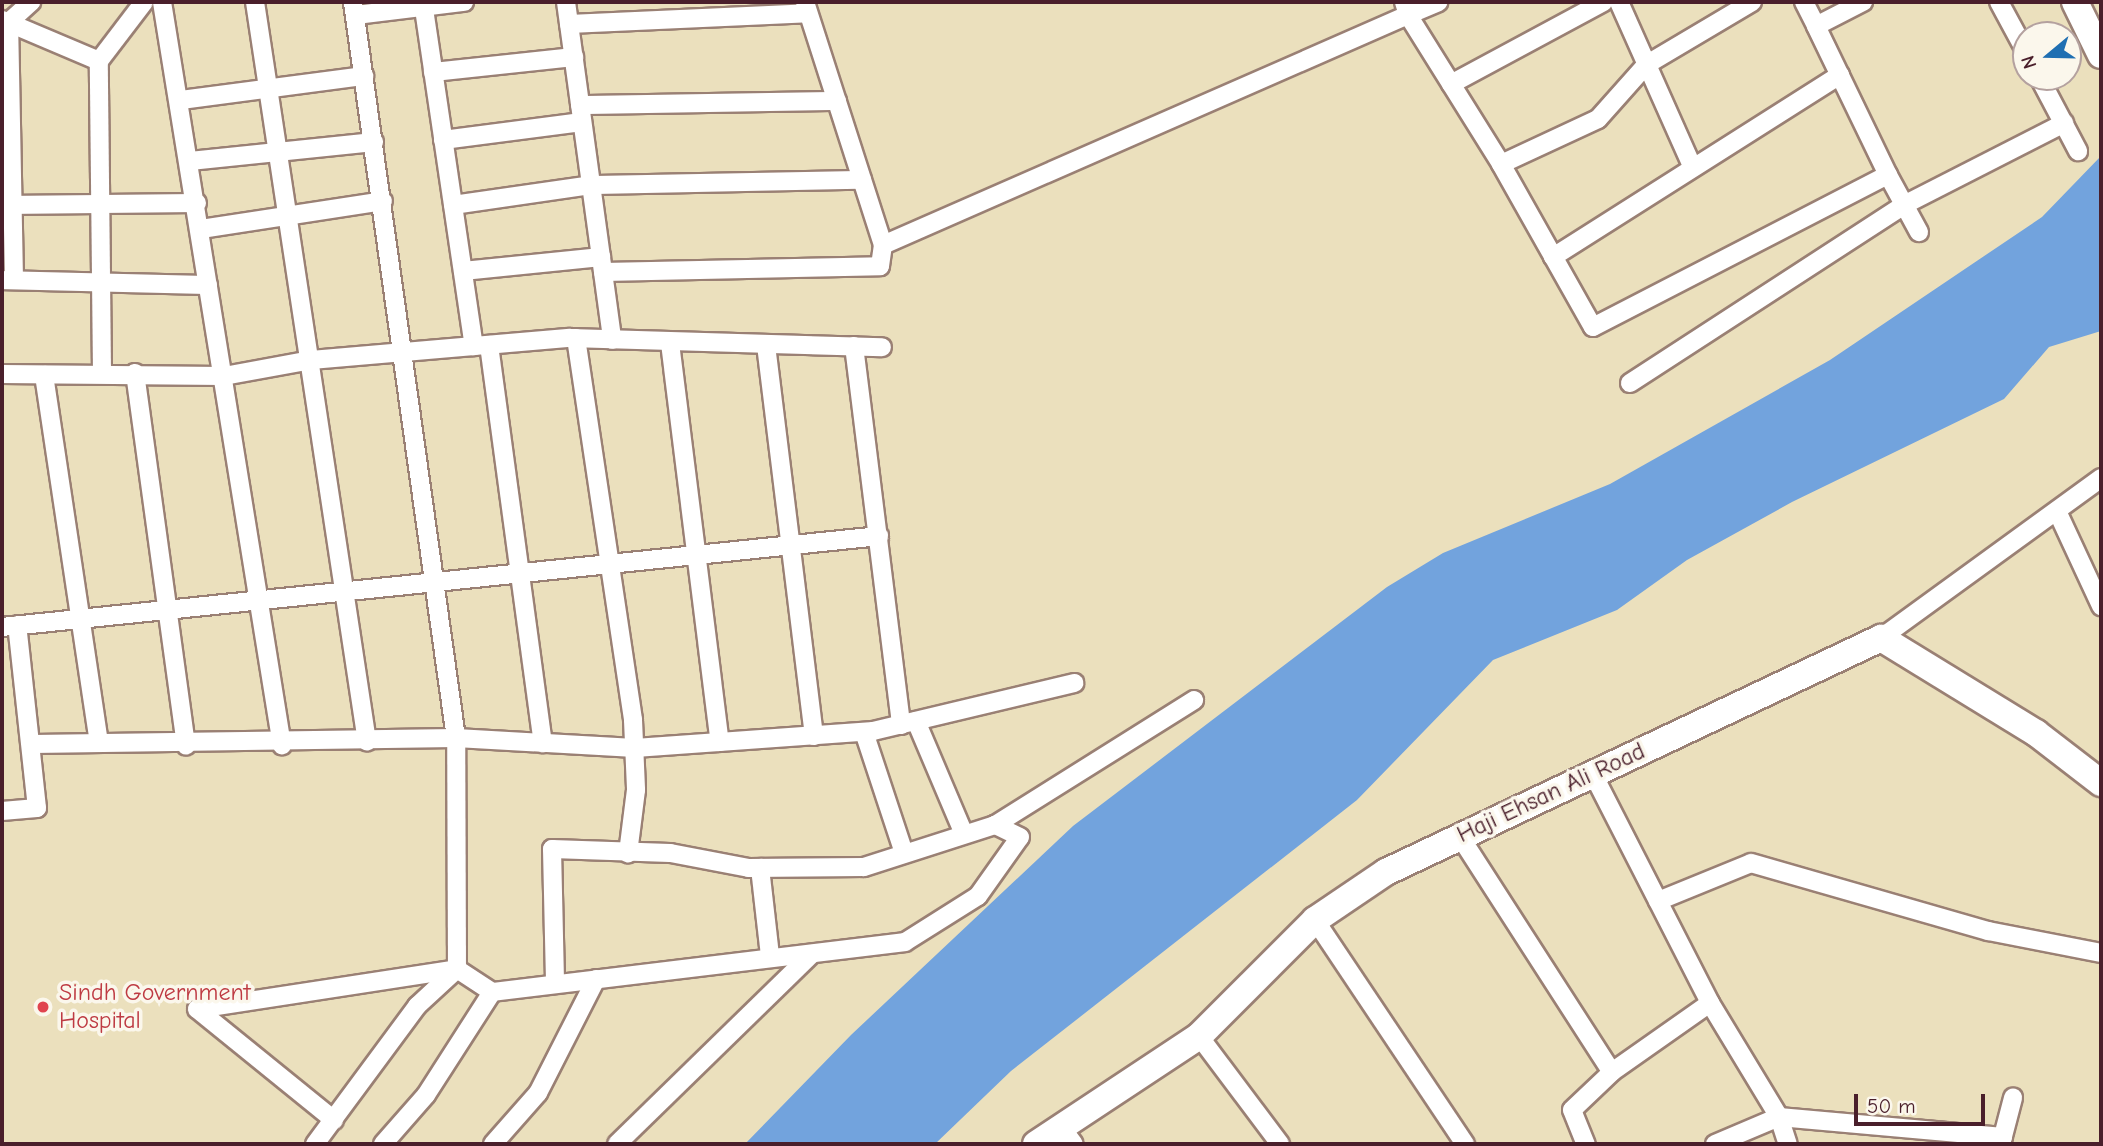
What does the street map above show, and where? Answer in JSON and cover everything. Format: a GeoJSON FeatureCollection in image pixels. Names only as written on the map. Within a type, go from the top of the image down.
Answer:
{"type":"FeatureCollection","features":[{"type":"Feature","properties":{"kind":"street"},"geometry":{"type":"LineString","coordinates":[[5,21],[31,2]]}},
{"type":"Feature","properties":{"kind":"street"},"geometry":{"type":"LineString","coordinates":[[102,372],[99,283],[99,61],[144,2]]}},
{"type":"Feature","properties":{"kind":"street"},"geometry":{"type":"LineString","coordinates":[[162,2],[181,100],[282,745]]}},
{"type":"Feature","properties":{"kind":"street"},"geometry":{"type":"LineString","coordinates":[[255,2],[347,595],[367,742]]}},
{"type":"Feature","properties":{"kind":"street"},"geometry":{"type":"LineString","coordinates":[[315,1144],[416,1006],[457,968],[456,738],[354,8],[464,2]]}},
{"type":"Feature","properties":{"kind":"street"},"geometry":{"type":"LineString","coordinates":[[566,2],[612,340]]}},
{"type":"Feature","properties":{"kind":"street"},"geometry":{"type":"LineString","coordinates":[[883,244],[1406,8],[1438,2]]}},
{"type":"Feature","properties":{"kind":"street"},"geometry":{"type":"LineString","coordinates":[[1451,84],[1603,2]]}},
{"type":"Feature","properties":{"kind":"street"},"geometry":{"type":"LineString","coordinates":[[1619,2],[1691,164]]}},
{"type":"Feature","properties":{"kind":"street"},"geometry":{"type":"LineString","coordinates":[[1501,164],[1598,119],[1646,65],[1752,2]]}},
{"type":"Feature","properties":{"kind":"street"},"geometry":{"type":"LineString","coordinates":[[1804,2],[1888,175],[1919,232]]}},
{"type":"Feature","properties":{"kind":"street"},"geometry":{"type":"LineString","coordinates":[[1816,26],[1863,2]]}},
{"type":"Feature","properties":{"kind":"street"},"geometry":{"type":"LineString","coordinates":[[2000,2],[2012,25]]}},
{"type":"Feature","properties":{"kind":"street"},"geometry":{"type":"LineString","coordinates":[[2075,2],[2101,55]]}},
{"type":"Feature","properties":{"kind":"street"},"geometry":{"type":"LineString","coordinates":[[423,4],[463,271],[482,346],[543,743]]}},
{"type":"Feature","properties":{"kind":"street"},"geometry":{"type":"LineString","coordinates":[[463,271],[602,264],[880,266],[883,244],[807,7],[569,24]]}},
{"type":"Feature","properties":{"kind":"street"},"geometry":{"type":"LineString","coordinates":[[1406,8],[1501,164],[1593,327],[1888,175]]}},
{"type":"Feature","properties":{"kind":"street"},"geometry":{"type":"LineString","coordinates":[[5,21],[99,61]]}},
{"type":"Feature","properties":{"kind":"street"},"geometry":{"type":"LineString","coordinates":[[5,21],[8,280],[208,285]]}},
{"type":"Feature","properties":{"kind":"street"},"geometry":{"type":"LineString","coordinates":[[433,72],[573,57]]}},
{"type":"Feature","properties":{"kind":"street"},"geometry":{"type":"LineString","coordinates":[[1553,257],[1691,164],[1840,75]]}},
{"type":"Feature","properties":{"kind":"street"},"geometry":{"type":"LineString","coordinates":[[181,100],[364,76]]}},
{"type":"Feature","properties":{"kind":"street"},"geometry":{"type":"LineString","coordinates":[[2047,91],[2078,151]]}},
{"type":"Feature","properties":{"kind":"street"},"geometry":{"type":"LineString","coordinates":[[443,140],[581,113],[837,101]]}},
{"type":"Feature","properties":{"kind":"street"},"geometry":{"type":"LineString","coordinates":[[1630,383],[1904,205],[2064,123]]}},
{"type":"Feature","properties":{"kind":"street"},"geometry":{"type":"LineString","coordinates":[[190,161],[374,142]]}},
{"type":"Feature","properties":{"kind":"street"},"geometry":{"type":"LineString","coordinates":[[453,205],[591,185],[862,180]]}},
{"type":"Feature","properties":{"kind":"street"},"geometry":{"type":"LineString","coordinates":[[201,229],[383,201]]}},
{"type":"Feature","properties":{"kind":"street"},"geometry":{"type":"LineString","coordinates":[[8,205],[197,202]]}},
{"type":"Feature","properties":{"kind":"street"},"geometry":{"type":"LineString","coordinates":[[576,338],[635,748],[628,853]]}},
{"type":"Feature","properties":{"kind":"street"},"geometry":{"type":"LineString","coordinates":[[2,374],[102,372],[224,376],[311,360],[576,338],[670,343],[882,347]]}},
{"type":"Feature","properties":{"kind":"street"},"geometry":{"type":"LineString","coordinates":[[670,343],[720,742]]}},
{"type":"Feature","properties":{"kind":"street"},"geometry":{"type":"LineString","coordinates":[[766,345],[814,736]]}},
{"type":"Feature","properties":{"kind":"street"},"geometry":{"type":"LineString","coordinates":[[854,346],[879,536],[908,723],[964,834]]}},
{"type":"Feature","properties":{"kind":"street"},"geometry":{"type":"LineString","coordinates":[[135,373],[169,605],[186,746]]}},
{"type":"Feature","properties":{"kind":"street"},"geometry":{"type":"LineString","coordinates":[[44,375],[83,616],[99,741]]}},
{"type":"Feature","properties":{"kind":"street"},"geometry":{"type":"LineString","coordinates":[[2101,478],[1881,638],[2036,733],[2101,783]]}},
{"type":"Feature","properties":{"kind":"street"},"geometry":{"type":"LineString","coordinates":[[2057,511],[2101,606]]}},
{"type":"Feature","properties":{"kind":"street"},"geometry":{"type":"LineString","coordinates":[[2,811],[37,808],[33,744],[9,626],[169,605],[258,604],[347,595],[432,581],[696,552],[879,536]]}},
{"type":"Feature","properties":{"kind":"street","name":"Haji Ehsan Ali Road"},"geometry":{"type":"LineString","coordinates":[[1036,1144],[1068,1136],[1199,1036],[1315,920],[1386,872],[1459,835],[1594,776],[1881,638]]}},
{"type":"Feature","properties":{"kind":"street"},"geometry":{"type":"LineString","coordinates":[[33,744],[99,741],[186,746],[282,745],[456,738],[635,748],[864,732],[1074,683]]}},
{"type":"Feature","properties":{"kind":"street"},"geometry":{"type":"LineString","coordinates":[[555,984],[552,849],[628,853],[760,868],[864,867],[995,825],[1194,700]]}},
{"type":"Feature","properties":{"kind":"street"},"geometry":{"type":"LineString","coordinates":[[864,732],[904,853]]}},
{"type":"Feature","properties":{"kind":"street"},"geometry":{"type":"LineString","coordinates":[[1594,776],[1710,1003],[1779,1117],[1788,1144]]}},
{"type":"Feature","properties":{"kind":"street"},"geometry":{"type":"LineString","coordinates":[[334,1120],[197,1009],[457,968],[492,992],[770,956],[812,954],[905,942],[978,897],[1020,837],[995,825]]}},
{"type":"Feature","properties":{"kind":"street"},"geometry":{"type":"LineString","coordinates":[[1459,835],[1612,1072]]}},
{"type":"Feature","properties":{"kind":"street"},"geometry":{"type":"LineString","coordinates":[[1658,901],[1751,863],[1988,931],[2101,953]]}},
{"type":"Feature","properties":{"kind":"street"},"geometry":{"type":"LineString","coordinates":[[760,868],[770,956]]}},
{"type":"Feature","properties":{"kind":"street"},"geometry":{"type":"LineString","coordinates":[[1315,920],[1465,1144]]}},
{"type":"Feature","properties":{"kind":"street"},"geometry":{"type":"LineString","coordinates":[[617,1144],[812,954]]}},
{"type":"Feature","properties":{"kind":"street"},"geometry":{"type":"LineString","coordinates":[[493,1144],[538,1093],[596,979]]}},
{"type":"Feature","properties":{"kind":"street"},"geometry":{"type":"LineString","coordinates":[[383,1144],[426,1095],[492,992]]}},
{"type":"Feature","properties":{"kind":"street"},"geometry":{"type":"LineString","coordinates":[[1586,1144],[1572,1110],[1612,1072],[1710,1003]]}},
{"type":"Feature","properties":{"kind":"street"},"geometry":{"type":"LineString","coordinates":[[1199,1036],[1280,1144]]}},
{"type":"Feature","properties":{"kind":"street"},"geometry":{"type":"LineString","coordinates":[[1715,1144],[1779,1117],[2002,1141],[2013,1098]]}},
{"type":"Feature","properties":{"kind":"water"},"geometry":{"type":"Polygon","coordinates":[[[2101,156],[2101,331],[2049,347],[2004,399],[1792,502],[1687,560],[1617,610],[1493,660],[1357,800],[1011,1071],[935,1144],[745,1144],[851,1035],[1073,826],[1387,587],[1443,553],[1610,484],[1830,360],[2042,217],[2101,156]]]}},
{"type":"Feature","properties":{"kind":"place","name":"Sindh Government Hospital"},"geometry":{"type":"Point","coordinates":[43,1007]}}]}
